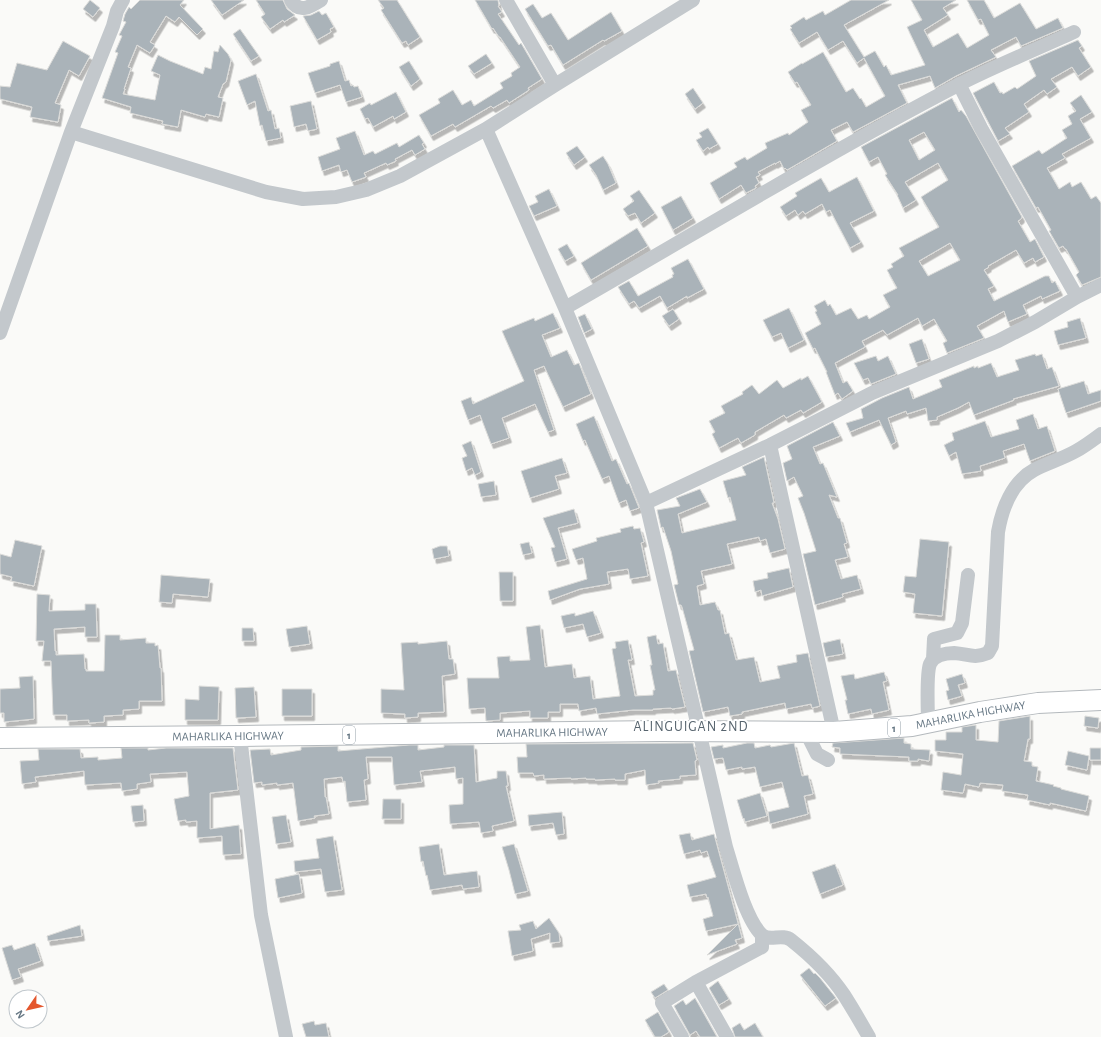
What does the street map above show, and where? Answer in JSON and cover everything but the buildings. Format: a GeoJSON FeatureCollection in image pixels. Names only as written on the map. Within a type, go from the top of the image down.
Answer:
{"type":"FeatureCollection","features":[{"type":"Feature","properties":{"kind":"highway","name":"MAHARLIKA HIGHWAY"},"geometry":{"type":"LineString","coordinates":[[0,738],[661,732],[834,732],[912,726],[980,712],[1038,703],[1094,700]]}},
{"type":"Feature","properties":{"kind":"street"},"geometry":{"type":"LineString","coordinates":[[0,333],[71,132],[113,26],[117,11],[123,0]]}},
{"type":"Feature","properties":{"kind":"street"},"geometry":{"type":"LineString","coordinates":[[291,0],[298,8],[303,9],[310,7],[320,0]]}},
{"type":"Feature","properties":{"kind":"street"},"geometry":{"type":"LineString","coordinates":[[506,0],[555,85]]}},
{"type":"Feature","properties":{"kind":"street"},"geometry":{"type":"LineString","coordinates":[[71,132],[266,192],[303,199],[336,197],[366,190],[400,176],[486,129],[693,0]]}},
{"type":"Feature","properties":{"kind":"street"},"geometry":{"type":"LineString","coordinates":[[565,308],[763,192],[959,84],[1074,32]]}},
{"type":"Feature","properties":{"kind":"street"},"geometry":{"type":"LineString","coordinates":[[959,84],[982,128],[1077,297]]}},
{"type":"Feature","properties":{"kind":"street"},"geometry":{"type":"LineString","coordinates":[[486,129],[565,308],[646,503],[726,847],[741,894],[753,922],[762,935],[767,938],[789,938],[806,952],[844,994],[869,1037]]}},
{"type":"Feature","properties":{"kind":"street"},"geometry":{"type":"LineString","coordinates":[[646,503],[770,445],[872,393],[998,341],[1035,322],[1101,284]]}},
{"type":"Feature","properties":{"kind":"street"},"geometry":{"type":"LineString","coordinates":[[933,659],[942,654],[955,653],[976,657],[988,653],[992,646],[998,532],[1000,518],[1006,503],[1021,481],[1032,471],[1077,451],[1101,434]]}},
{"type":"Feature","properties":{"kind":"street"},"geometry":{"type":"LineString","coordinates":[[770,445],[834,732]]}},
{"type":"Feature","properties":{"kind":"street"},"geometry":{"type":"LineString","coordinates":[[928,723],[928,672],[933,659],[934,639],[957,633],[962,623],[968,575]]}},
{"type":"Feature","properties":{"kind":"street"},"geometry":{"type":"LineString","coordinates":[[806,732],[817,754],[828,760]]}},
{"type":"Feature","properties":{"kind":"street"},"geometry":{"type":"LineString","coordinates":[[240,736],[261,915],[286,1037]]}},
{"type":"Feature","properties":{"kind":"street"},"geometry":{"type":"LineString","coordinates":[[682,1037],[662,1003],[696,982],[762,947],[762,935]]}},
{"type":"Feature","properties":{"kind":"street"},"geometry":{"type":"LineString","coordinates":[[696,982],[727,1037]]}},
{"type":"Feature","properties":{"kind":"district","name":"ALINGUIGAN 2ND"},"geometry":{"type":"Point","coordinates":[691,726]}}]}
